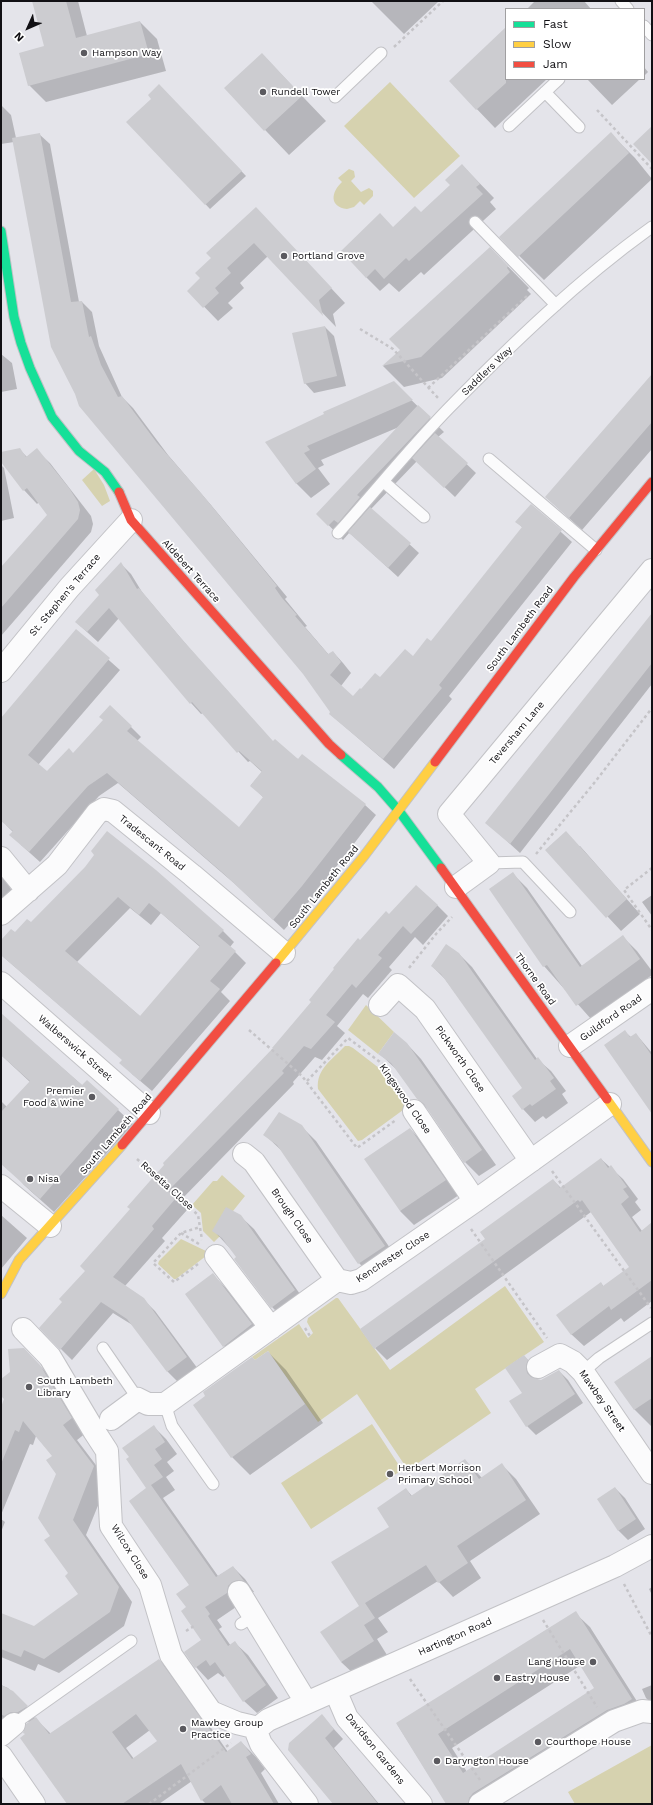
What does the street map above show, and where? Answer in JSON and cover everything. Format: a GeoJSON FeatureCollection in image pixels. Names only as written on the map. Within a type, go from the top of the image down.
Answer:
{"type":"FeatureCollection","features":[{"type":"Feature","properties":{"kind":"main road","name":"Aldebert Terrace"},"geometry":{"type":"LineString","coordinates":[[1,231],[8,318],[52,416],[79,451],[105,472],[122,496],[131,520],[322,736],[378,787],[399,811]]}},
{"type":"Feature","properties":{"kind":"main road","name":"South Lambeth Road"},"geometry":{"type":"LineString","coordinates":[[1,1294],[19,1260],[150,1113],[364,856],[399,811],[473,709],[596,550],[652,482]]}},
{"type":"Feature","properties":{"kind":"main road","name":"Thorne Road"},"geometry":{"type":"LineString","coordinates":[[399,811],[462,896],[652,1162]]}},
{"type":"Feature","properties":{"kind":"street","name":"St. Stephen's Terrace"},"geometry":{"type":"LineString","coordinates":[[1,671],[69,588],[131,520]]}},
{"type":"Feature","properties":{"kind":"street","name":"Teversham Lane"},"geometry":{"type":"LineString","coordinates":[[489,863],[449,814],[652,570]]}},
{"type":"Feature","properties":{"kind":"street","name":"Tradescant Road"},"geometry":{"type":"LineString","coordinates":[[1,914],[57,865],[97,813],[104,809],[113,812],[186,870],[284,953]]}},
{"type":"Feature","properties":{"kind":"street"},"geometry":{"type":"LineString","coordinates":[[1,858],[28,891]]}},
{"type":"Feature","properties":{"kind":"street"},"geometry":{"type":"LineString","coordinates":[[462,896],[489,863]]}},
{"type":"Feature","properties":{"kind":"street","name":"Walberswick Street"},"geometry":{"type":"LineString","coordinates":[[1,982],[150,1113]]}},
{"type":"Feature","properties":{"kind":"street"},"geometry":{"type":"LineString","coordinates":[[380,1005],[398,985]]}},
{"type":"Feature","properties":{"kind":"street","name":"Pickworth Close"},"geometry":{"type":"LineString","coordinates":[[398,985],[425,1010],[535,1158]]}},
{"type":"Feature","properties":{"kind":"street","name":"Guildford Road"},"geometry":{"type":"LineString","coordinates":[[570,1046],[652,989]]}},
{"type":"Feature","properties":{"kind":"street","name":"Kenchester Close"},"geometry":{"type":"LineString","coordinates":[[336,1280],[351,1283],[361,1280],[467,1207],[610,1104]]}},
{"type":"Feature","properties":{"kind":"street","name":"Kingswood Close"},"geometry":{"type":"LineString","coordinates":[[414,1111],[467,1207]]}},
{"type":"Feature","properties":{"kind":"street","name":"Brough Close"},"geometry":{"type":"LineString","coordinates":[[244,1154],[254,1162],[336,1280]]}},
{"type":"Feature","properties":{"kind":"street"},"geometry":{"type":"LineString","coordinates":[[1,1186],[50,1226]]}},
{"type":"Feature","properties":{"kind":"street"},"geometry":{"type":"LineString","coordinates":[[211,1252],[271,1328]]}},
{"type":"Feature","properties":{"kind":"street"},"geometry":{"type":"LineString","coordinates":[[111,1419],[138,1399],[148,1404],[165,1404],[336,1280]]}},
{"type":"Feature","properties":{"kind":"street","name":"Wilcox Close"},"geometry":{"type":"LineString","coordinates":[[23,1329],[50,1357],[107,1451],[111,1526],[150,1585],[171,1655],[211,1712],[237,1723],[258,1728]]}},
{"type":"Feature","properties":{"kind":"street"},"geometry":{"type":"LineString","coordinates":[[538,1367],[560,1355]]}},
{"type":"Feature","properties":{"kind":"street","name":"Mawbey Street"},"geometry":{"type":"LineString","coordinates":[[560,1355],[573,1362],[583,1372],[652,1473]]}},
{"type":"Feature","properties":{"kind":"street","name":"Hartington Road"},"geometry":{"type":"LineString","coordinates":[[258,1728],[268,1720],[306,1702],[615,1566],[652,1546]]}},
{"type":"Feature","properties":{"kind":"street"},"geometry":{"type":"LineString","coordinates":[[240,1592],[247,1620],[306,1702]]}},
{"type":"Feature","properties":{"kind":"street","name":"Davidson Gardens"},"geometry":{"type":"LineString","coordinates":[[335,1690],[347,1718],[421,1804]]}},
{"type":"Feature","properties":{"kind":"street"},"geometry":{"type":"LineString","coordinates":[[486,1801],[608,1725],[642,1712],[652,1712]]}},
{"type":"Feature","properties":{"kind":"street"},"geometry":{"type":"LineString","coordinates":[[258,1728],[257,1734],[260,1744],[307,1804]]}},
{"type":"Feature","properties":{"kind":"street"},"geometry":{"type":"LineString","coordinates":[[1,1756],[34,1804]]}},
{"type":"Feature","properties":{"kind":"lane"},"geometry":{"type":"LineString","coordinates":[[645,27],[652,35]]}},
{"type":"Feature","properties":{"kind":"lane"},"geometry":{"type":"LineString","coordinates":[[335,97],[386,51]]}},
{"type":"Feature","properties":{"kind":"lane"},"geometry":{"type":"LineString","coordinates":[[509,126],[558,80]]}},
{"type":"Feature","properties":{"kind":"lane"},"geometry":{"type":"LineString","coordinates":[[545,92],[579,127]]}},
{"type":"Feature","properties":{"kind":"lane"},"geometry":{"type":"LineString","coordinates":[[475,222],[556,305]]}},
{"type":"Feature","properties":{"kind":"lane","name":"Saddlers Way"},"geometry":{"type":"LineString","coordinates":[[338,533],[448,409],[556,305],[652,227]]}},
{"type":"Feature","properties":{"kind":"lane"},"geometry":{"type":"LineString","coordinates":[[489,459],[596,550]]}},
{"type":"Feature","properties":{"kind":"lane"},"geometry":{"type":"LineString","coordinates":[[384,482],[424,517]]}},
{"type":"Feature","properties":{"kind":"lane"},"geometry":{"type":"LineString","coordinates":[[489,863],[523,862],[570,912]]}},
{"type":"Feature","properties":{"kind":"lane"},"geometry":{"type":"LineString","coordinates":[[583,1372],[652,1323]]}},
{"type":"Feature","properties":{"kind":"lane"},"geometry":{"type":"LineString","coordinates":[[104,1348],[138,1399]]}},
{"type":"Feature","properties":{"kind":"lane"},"geometry":{"type":"LineString","coordinates":[[165,1404],[172,1426],[213,1484]]}},
{"type":"Feature","properties":{"kind":"lane"},"geometry":{"type":"LineString","coordinates":[[8,1730],[131,1641]]}},
{"type":"Feature","properties":{"kind":"path"},"geometry":{"type":"LineString","coordinates":[[386,51],[443,1]]}},
{"type":"Feature","properties":{"kind":"path"},"geometry":{"type":"LineString","coordinates":[[597,110],[652,169]]}},
{"type":"Feature","properties":{"kind":"path"},"geometry":{"type":"LineString","coordinates":[[428,388],[538,286]]}},
{"type":"Feature","properties":{"kind":"path"},"geometry":{"type":"LineString","coordinates":[[360,329],[393,349],[448,409]]}},
{"type":"Feature","properties":{"kind":"path"},"geometry":{"type":"LineString","coordinates":[[526,866],[595,782],[652,708]]}},
{"type":"Feature","properties":{"kind":"path"},"geometry":{"type":"LineString","coordinates":[[652,868],[624,890],[652,930]]}},
{"type":"Feature","properties":{"kind":"path"},"geometry":{"type":"LineString","coordinates":[[398,985],[462,896]]}},
{"type":"Feature","properties":{"kind":"path"},"geometry":{"type":"LineString","coordinates":[[250,1031],[302,1076],[357,1148],[408,1112],[414,1111]]}},
{"type":"Feature","properties":{"kind":"path","name":"Kingswood Close"},"geometry":{"type":"LineString","coordinates":[[306,1081],[348,1038],[384,1065],[414,1111]]}},
{"type":"Feature","properties":{"kind":"path","name":"Rosetta Close"},"geometry":{"type":"LineString","coordinates":[[122,1145],[198,1215],[200,1227],[211,1252]]}},
{"type":"Feature","properties":{"kind":"path"},"geometry":{"type":"LineString","coordinates":[[535,1158],[652,1310]]}},
{"type":"Feature","properties":{"kind":"path"},"geometry":{"type":"LineString","coordinates":[[467,1207],[560,1355]]}},
{"type":"Feature","properties":{"kind":"path"},"geometry":{"type":"LineString","coordinates":[[181,1232],[211,1252],[174,1282],[153,1264],[181,1232],[200,1227]]}},
{"type":"Feature","properties":{"kind":"path"},"geometry":{"type":"LineString","coordinates":[[306,1330],[310,1336]]}},
{"type":"Feature","properties":{"kind":"path"},"geometry":{"type":"LineString","coordinates":[[623,1581],[652,1637]]}},
{"type":"Feature","properties":{"kind":"path"},"geometry":{"type":"LineString","coordinates":[[542,1618],[608,1725]]}},
{"type":"Feature","properties":{"kind":"path"},"geometry":{"type":"LineString","coordinates":[[408,1676],[486,1801]]}},
{"type":"Feature","properties":{"kind":"path"},"geometry":{"type":"LineString","coordinates":[[149,1804],[234,1741],[258,1728]]}},
{"type":"Feature","properties":{"kind":"shaded area"},"geometry":{"type":"Polygon","coordinates":[[[390,82],[460,156],[414,198],[344,126],[390,82]]]}},
{"type":"Feature","properties":{"kind":"shaded area"},"geometry":{"type":"Polygon","coordinates":[[[349,169],[354,171],[355,177],[351,181],[361,192],[369,188],[373,191],[373,196],[364,205],[360,201],[354,207],[347,209],[341,208],[337,205],[334,194],[342,182],[338,178],[349,169]]]}},
{"type":"Feature","properties":{"kind":"shaded area"},"geometry":{"type":"Polygon","coordinates":[[[94,469],[104,485],[110,501],[102,506],[82,480],[94,469]]]}},
{"type":"Feature","properties":{"kind":"shaded area"},"geometry":{"type":"Polygon","coordinates":[[[366,1005],[394,1032],[378,1054],[348,1030],[366,1005]]]}},
{"type":"Feature","properties":{"kind":"shaded area"},"geometry":{"type":"Polygon","coordinates":[[[345,1046],[353,1048],[379,1068],[405,1105],[403,1110],[362,1140],[358,1141],[318,1089],[318,1082],[322,1070],[345,1046]]]}},
{"type":"Feature","properties":{"kind":"shaded area"},"geometry":{"type":"Polygon","coordinates":[[[222,1175],[245,1196],[233,1211],[220,1236],[214,1242],[203,1231],[201,1213],[192,1205],[213,1181],[217,1181],[222,1175]]]}},
{"type":"Feature","properties":{"kind":"shaded area"},"geometry":{"type":"Polygon","coordinates":[[[181,1239],[206,1251],[206,1256],[174,1279],[158,1264],[159,1261],[181,1239]]]}},
{"type":"Feature","properties":{"kind":"shaded area"},"geometry":{"type":"Polygon","coordinates":[[[505,1286],[544,1342],[475,1389],[491,1413],[408,1470],[357,1394],[318,1422],[268,1351],[255,1360],[252,1357],[299,1324],[308,1338],[313,1333],[307,1322],[308,1318],[338,1298],[390,1370],[505,1286]]]}},
{"type":"Feature","properties":{"kind":"shaded area"},"geometry":{"type":"Polygon","coordinates":[[[372,1424],[402,1470],[311,1529],[281,1483],[372,1424]]]}},
{"type":"Feature","properties":{"kind":"shaded area"},"geometry":{"type":"Polygon","coordinates":[[[652,1745],[652,1804],[575,1804],[568,1792],[652,1745]]]}},
{"type":"Feature","properties":{"kind":"building","name":"Hampson Way"},"geometry":{"type":"Polygon","coordinates":[[[32,1],[66,1],[76,38],[140,21],[149,54],[28,86],[19,53],[44,46],[32,1]]]}},
{"type":"Feature","properties":{"kind":"building"},"geometry":{"type":"Polygon","coordinates":[[[505,28],[506,83],[476,110],[449,81],[505,28]]]}},
{"type":"Feature","properties":{"kind":"building","name":"Rundell Tower"},"geometry":{"type":"Polygon","coordinates":[[[262,53],[302,96],[264,131],[224,88],[262,53]]]}},
{"type":"Feature","properties":{"kind":"building"},"geometry":{"type":"Polygon","coordinates":[[[159,84],[242,171],[205,205],[126,122],[151,99],[148,95],[159,84]]]}},
{"type":"Feature","properties":{"kind":"building"},"geometry":{"type":"Polygon","coordinates":[[[652,126],[652,164],[633,144],[652,126]]]}},
{"type":"Feature","properties":{"kind":"building"},"geometry":{"type":"Polygon","coordinates":[[[611,132],[629,153],[518,257],[499,237],[611,132]]]}},
{"type":"Feature","properties":{"kind":"building"},"geometry":{"type":"Polygon","coordinates":[[[40,133],[71,302],[82,301],[89,337],[91,336],[101,365],[118,397],[122,396],[157,443],[201,493],[277,586],[275,588],[297,615],[295,616],[328,654],[333,651],[341,662],[330,675],[353,696],[375,673],[380,677],[405,649],[413,656],[427,638],[431,641],[522,527],[515,522],[531,504],[562,530],[439,685],[442,688],[383,759],[329,714],[330,712],[303,674],[79,406],[75,394],[51,347],[12,138],[40,133]]]}},
{"type":"Feature","properties":{"kind":"building"},"geometry":{"type":"Polygon","coordinates":[[[462,164],[480,184],[476,187],[483,194],[409,261],[406,258],[384,279],[375,269],[366,278],[341,251],[380,213],[393,227],[415,206],[421,212],[450,185],[445,180],[462,164]]]}},
{"type":"Feature","properties":{"kind":"building","name":"Portland Grove"},"geometry":{"type":"Polygon","coordinates":[[[256,207],[332,288],[319,300],[323,316],[254,243],[227,268],[231,273],[215,288],[219,293],[203,308],[187,291],[200,278],[195,273],[211,258],[206,253],[256,207]]]}},
{"type":"Feature","properties":{"kind":"building"},"geometry":{"type":"Polygon","coordinates":[[[490,247],[508,266],[507,268],[510,272],[421,357],[382,366],[400,350],[389,339],[490,247]]]}},
{"type":"Feature","properties":{"kind":"building"},"geometry":{"type":"Polygon","coordinates":[[[325,326],[337,376],[304,384],[292,333],[325,326]]]}},
{"type":"Feature","properties":{"kind":"building"},"geometry":{"type":"Polygon","coordinates":[[[652,374],[652,422],[569,518],[545,497],[652,374]]]}},
{"type":"Feature","properties":{"kind":"building"},"geometry":{"type":"Polygon","coordinates":[[[394,381],[413,400],[307,446],[310,450],[304,453],[316,469],[296,484],[265,442],[324,414],[323,412],[394,381]]]}},
{"type":"Feature","properties":{"kind":"building"},"geometry":{"type":"Polygon","coordinates":[[[418,405],[431,417],[357,495],[360,497],[338,523],[334,520],[328,526],[316,514],[418,405]]]}},
{"type":"Feature","properties":{"kind":"building"},"geometry":{"type":"Polygon","coordinates":[[[435,433],[468,463],[444,488],[412,458],[435,433]]]}},
{"type":"Feature","properties":{"kind":"building"},"geometry":{"type":"Polygon","coordinates":[[[20,448],[26,457],[37,448],[69,488],[78,502],[80,510],[78,519],[1,608],[1,567],[47,515],[27,488],[23,491],[1,462],[1,452],[20,448]]]}},
{"type":"Feature","properties":{"kind":"building"},"geometry":{"type":"Polygon","coordinates":[[[370,507],[411,543],[388,568],[348,532],[370,507]]]}},
{"type":"Feature","properties":{"kind":"building"},"geometry":{"type":"Polygon","coordinates":[[[121,562],[137,589],[139,588],[180,637],[273,741],[275,739],[298,759],[302,754],[366,804],[302,886],[273,920],[223,873],[107,773],[88,786],[29,852],[9,835],[13,831],[1,821],[1,718],[76,629],[110,658],[28,755],[47,771],[69,748],[73,753],[103,720],[99,717],[110,705],[132,726],[127,731],[239,827],[263,797],[250,786],[262,771],[239,751],[237,753],[192,702],[190,704],[109,608],[87,632],[75,622],[99,595],[95,590],[121,562]]]}},
{"type":"Feature","properties":{"kind":"building"},"geometry":{"type":"Polygon","coordinates":[[[652,613],[652,663],[510,844],[485,823],[652,613]]]}},
{"type":"Feature","properties":{"kind":"building"},"geometry":{"type":"Polygon","coordinates":[[[107,831],[156,870],[224,930],[218,936],[236,951],[210,981],[220,989],[140,1081],[119,1063],[122,1060],[1,955],[1,940],[11,929],[15,932],[27,919],[31,922],[85,867],[94,855],[91,851],[107,831]],[[118,897],[65,951],[140,1016],[200,946],[149,903],[139,915],[118,897]]]}},
{"type":"Feature","properties":{"kind":"building"},"geometry":{"type":"Polygon","coordinates":[[[566,831],[627,899],[606,918],[545,850],[566,831]]]}},
{"type":"Feature","properties":{"kind":"building"},"geometry":{"type":"Polygon","coordinates":[[[513,872],[580,967],[623,935],[640,959],[576,1006],[547,965],[543,967],[489,889],[513,872]]]}},
{"type":"Feature","properties":{"kind":"building"},"geometry":{"type":"Polygon","coordinates":[[[416,885],[438,905],[411,934],[403,926],[378,955],[382,958],[356,988],[352,984],[326,1015],[335,1022],[311,1049],[304,1046],[282,1071],[284,1073],[168,1191],[176,1198],[152,1226],[154,1229],[113,1277],[144,1298],[187,1357],[167,1372],[127,1319],[101,1302],[60,1350],[39,1328],[62,1302],[59,1299],[85,1271],[80,1266],[130,1209],[127,1207],[164,1165],[163,1163],[273,1048],[311,1002],[309,1000],[358,938],[360,940],[386,911],[389,914],[416,885]]]}},
{"type":"Feature","properties":{"kind":"building"},"geometry":{"type":"Polygon","coordinates":[[[446,944],[459,953],[535,1060],[538,1057],[554,1078],[550,1081],[556,1089],[532,1106],[530,1104],[522,1110],[512,1096],[522,1088],[441,974],[431,966],[446,944]]]}},
{"type":"Feature","properties":{"kind":"building"},"geometry":{"type":"Polygon","coordinates":[[[1,1013],[82,1085],[87,1080],[119,1109],[40,1199],[1,1164],[1,1112],[30,1081],[1,1055],[1,1013]]]}},
{"type":"Feature","properties":{"kind":"building"},"geometry":{"type":"Polygon","coordinates":[[[625,1030],[630,1037],[636,1033],[652,1056],[652,1114],[604,1045],[625,1030]]]}},
{"type":"Feature","properties":{"kind":"building"},"geometry":{"type":"Polygon","coordinates":[[[394,1032],[407,1043],[482,1150],[464,1163],[424,1104],[417,1099],[391,1063],[378,1054],[394,1032]]]}},
{"type":"Feature","properties":{"kind":"building"},"geometry":{"type":"Polygon","coordinates":[[[279,1112],[302,1125],[385,1246],[358,1264],[277,1145],[263,1135],[279,1112]]]}},
{"type":"Feature","properties":{"kind":"building"},"geometry":{"type":"Polygon","coordinates":[[[410,1128],[446,1180],[400,1211],[364,1159],[410,1128]]]}},
{"type":"Feature","properties":{"kind":"building"},"geometry":{"type":"Polygon","coordinates":[[[601,1158],[608,1168],[611,1165],[627,1187],[623,1189],[629,1197],[621,1204],[640,1232],[652,1222],[652,1280],[611,1310],[609,1306],[571,1335],[556,1315],[601,1282],[603,1286],[629,1267],[582,1200],[580,1202],[578,1200],[374,1349],[360,1329],[485,1239],[480,1232],[553,1179],[560,1188],[601,1158]]]}},
{"type":"Feature","properties":{"kind":"building"},"geometry":{"type":"Polygon","coordinates":[[[226,1207],[241,1215],[295,1290],[271,1308],[234,1259],[236,1257],[222,1238],[212,1231],[226,1207]]]}},
{"type":"Feature","properties":{"kind":"building"},"geometry":{"type":"Polygon","coordinates":[[[213,1273],[252,1324],[223,1347],[185,1294],[213,1273]]]}},
{"type":"Feature","properties":{"kind":"building"},"geometry":{"type":"Polygon","coordinates":[[[24,1348],[40,1365],[72,1418],[63,1425],[94,1466],[73,1520],[119,1587],[110,1612],[44,1659],[24,1650],[21,1657],[1,1649],[1,1613],[34,1626],[78,1594],[65,1576],[68,1573],[44,1540],[50,1536],[38,1518],[56,1474],[46,1460],[52,1456],[23,1421],[19,1432],[15,1430],[1,1464],[1,1407],[4,1399],[1,1396],[1,1379],[10,1372],[8,1349],[24,1348]]]}},
{"type":"Feature","properties":{"kind":"building"},"geometry":{"type":"Polygon","coordinates":[[[268,1351],[305,1404],[231,1458],[193,1405],[205,1396],[203,1392],[252,1357],[255,1360],[268,1351]]]}},
{"type":"Feature","properties":{"kind":"building"},"geometry":{"type":"Polygon","coordinates":[[[524,1355],[528,1360],[526,1366],[527,1373],[531,1377],[541,1380],[559,1370],[575,1394],[526,1427],[509,1401],[522,1393],[505,1368],[524,1355]]]}},
{"type":"Feature","properties":{"kind":"building"},"geometry":{"type":"Polygon","coordinates":[[[652,1356],[652,1398],[634,1410],[614,1382],[652,1356]]]}},
{"type":"Feature","properties":{"kind":"building"},"geometry":{"type":"Polygon","coordinates":[[[154,1425],[165,1442],[155,1449],[162,1459],[154,1465],[163,1477],[151,1485],[216,1577],[233,1566],[244,1581],[238,1580],[232,1582],[228,1586],[227,1593],[205,1607],[210,1614],[208,1616],[228,1646],[235,1641],[266,1685],[243,1702],[215,1662],[210,1666],[206,1660],[195,1668],[184,1652],[201,1640],[181,1611],[186,1607],[176,1594],[189,1585],[129,1501],[146,1488],[126,1459],[129,1457],[122,1448],[154,1425]]]}},
{"type":"Feature","properties":{"kind":"building"},"geometry":{"type":"Polygon","coordinates":[[[465,1459],[479,1479],[502,1463],[526,1500],[457,1546],[468,1563],[438,1583],[426,1565],[365,1603],[375,1618],[364,1625],[374,1641],[341,1662],[320,1632],[359,1606],[331,1562],[389,1527],[377,1508],[406,1488],[411,1496],[465,1459]]]}},
{"type":"Feature","properties":{"kind":"building"},"geometry":{"type":"Polygon","coordinates":[[[615,1487],[636,1519],[618,1531],[597,1499],[615,1487]]]}},
{"type":"Feature","properties":{"kind":"building"},"geometry":{"type":"Polygon","coordinates":[[[576,1611],[632,1699],[624,1704],[607,1710],[473,1793],[469,1798],[468,1804],[446,1804],[396,1723],[576,1611]],[[570,1649],[438,1734],[463,1773],[594,1688],[570,1649]]]}},
{"type":"Feature","properties":{"kind":"building"},"geometry":{"type":"Polygon","coordinates":[[[159,1659],[226,1752],[241,1741],[251,1754],[246,1757],[274,1804],[232,1804],[221,1785],[201,1801],[181,1764],[122,1804],[67,1804],[20,1738],[25,1734],[23,1733],[26,1724],[36,1717],[49,1734],[159,1659]],[[136,1714],[112,1732],[132,1759],[157,1741],[136,1714]]]}},
{"type":"Feature","properties":{"kind":"building"},"geometry":{"type":"Polygon","coordinates":[[[1,1685],[13,1691],[28,1706],[18,1712],[11,1712],[4,1716],[1,1714],[1,1685]]]}},
{"type":"Feature","properties":{"kind":"building"},"geometry":{"type":"Polygon","coordinates":[[[322,1714],[334,1729],[325,1738],[378,1804],[333,1804],[288,1750],[289,1743],[322,1714]]]}},
{"type":"Feature","properties":{"kind":"traffic: fast"},"geometry":{"type":"LineString","coordinates":[[1,231],[14,317],[21,343],[30,368],[52,417],[79,451],[105,472],[119,492]]}},
{"type":"Feature","properties":{"kind":"traffic: fast"},"geometry":{"type":"LineString","coordinates":[[341,755],[378,787],[399,811],[441,868]]}},
{"type":"Feature","properties":{"kind":"traffic: slow"},"geometry":{"type":"LineString","coordinates":[[276,963],[364,856],[435,762]]}},
{"type":"Feature","properties":{"kind":"traffic: slow"},"geometry":{"type":"LineString","coordinates":[[607,1099],[652,1162]]}},
{"type":"Feature","properties":{"kind":"traffic: slow"},"geometry":{"type":"LineString","coordinates":[[1,1294],[19,1260],[122,1145]]}},
{"type":"Feature","properties":{"kind":"traffic: jam"},"geometry":{"type":"LineString","coordinates":[[435,762],[574,577],[652,482]]}},
{"type":"Feature","properties":{"kind":"traffic: jam"},"geometry":{"type":"LineString","coordinates":[[119,492],[131,520],[329,744],[341,755]]}},
{"type":"Feature","properties":{"kind":"traffic: jam"},"geometry":{"type":"LineString","coordinates":[[441,868],[607,1099]]}},
{"type":"Feature","properties":{"kind":"traffic: jam"},"geometry":{"type":"LineString","coordinates":[[122,1145],[276,963]]}},
{"type":"Feature","properties":{"kind":"place","name":"Hampson Way"},"geometry":{"type":"Point","coordinates":[84,53]}},
{"type":"Feature","properties":{"kind":"place","name":"Rundell Tower"},"geometry":{"type":"Point","coordinates":[263,92]}},
{"type":"Feature","properties":{"kind":"place","name":"Portland Grove"},"geometry":{"type":"Point","coordinates":[284,256]}},
{"type":"Feature","properties":{"kind":"place","name":"Premier Food & Wine"},"geometry":{"type":"Point","coordinates":[92,1097]}},
{"type":"Feature","properties":{"kind":"place","name":"Nisa"},"geometry":{"type":"Point","coordinates":[30,1179]}},
{"type":"Feature","properties":{"kind":"place","name":"South Lambeth Library"},"geometry":{"type":"Point","coordinates":[29,1387]}},
{"type":"Feature","properties":{"kind":"place","name":"Herbert Morrison Primary School"},"geometry":{"type":"Point","coordinates":[390,1474]}},
{"type":"Feature","properties":{"kind":"place","name":"Lang House"},"geometry":{"type":"Point","coordinates":[593,1662]}},
{"type":"Feature","properties":{"kind":"place","name":"Eastry House"},"geometry":{"type":"Point","coordinates":[497,1678]}},
{"type":"Feature","properties":{"kind":"place","name":"Mawbey Group Practice"},"geometry":{"type":"Point","coordinates":[183,1729]}},
{"type":"Feature","properties":{"kind":"place","name":"Courthope House"},"geometry":{"type":"Point","coordinates":[538,1742]}},
{"type":"Feature","properties":{"kind":"place","name":"Daryngton House"},"geometry":{"type":"Point","coordinates":[437,1761]}}]}
